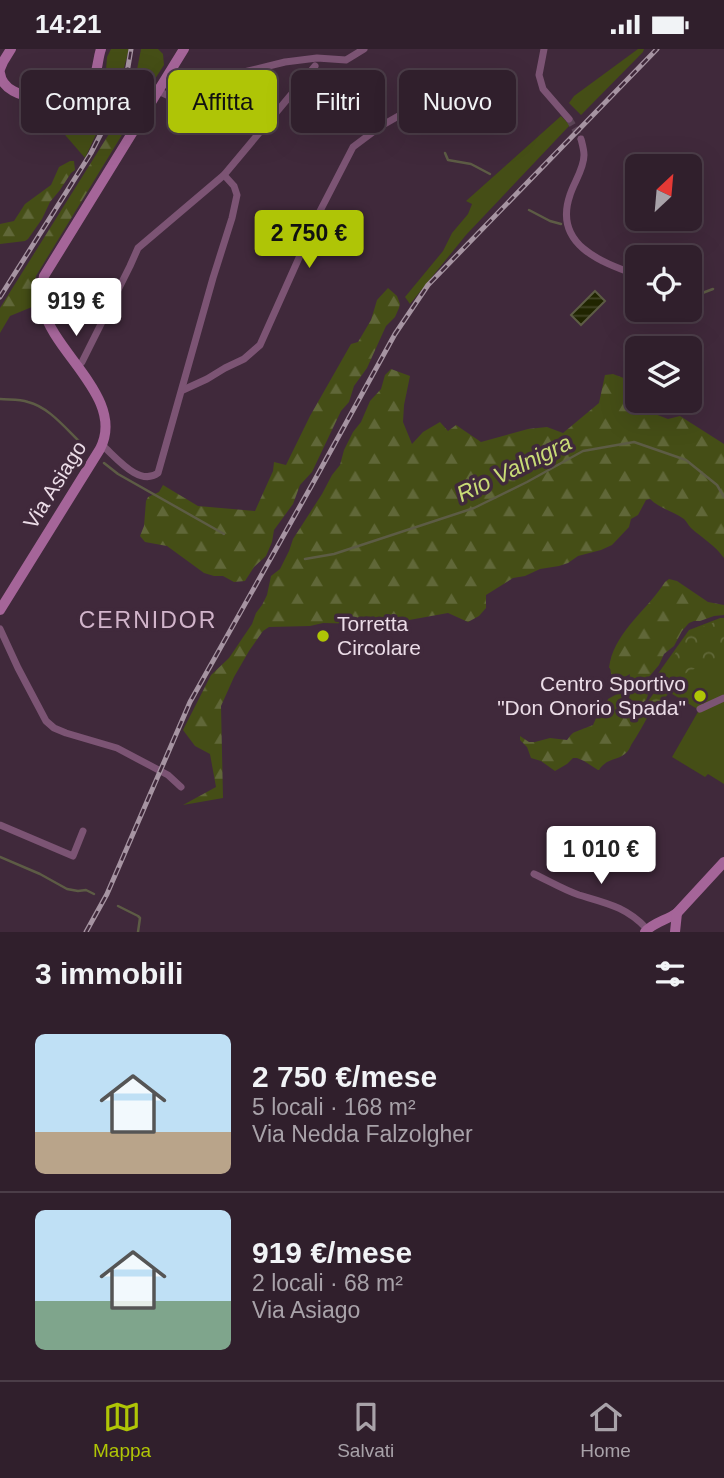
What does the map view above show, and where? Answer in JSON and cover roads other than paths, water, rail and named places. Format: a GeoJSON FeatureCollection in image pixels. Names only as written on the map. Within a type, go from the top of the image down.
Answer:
{"type":"FeatureCollection","features":[{"type":"Feature","properties":{"kind":"main road"},"geometry":{"type":"LineString","coordinates":[[11,49],[2,62],[1,80],[23,96],[33,98],[68,96],[90,85],[101,49]]}},
{"type":"Feature","properties":{"kind":"main road","name":"Via Asiago"},"geometry":{"type":"LineString","coordinates":[[0,610],[102,445],[107,425],[100,401],[43,312],[41,291],[44,276],[182,49]]}},
{"type":"Feature","properties":{"kind":"main road"},"geometry":{"type":"LineString","coordinates":[[646,931],[677,913],[724,862]]}},
{"type":"Feature","properties":{"kind":"main road"},"geometry":{"type":"LineString","coordinates":[[657,924],[674,932],[677,913]]}},
{"type":"Feature","properties":{"kind":"street"},"geometry":{"type":"LineString","coordinates":[[158,90],[169,96],[285,62],[317,58],[346,60],[364,49]]}},
{"type":"Feature","properties":{"kind":"street"},"geometry":{"type":"LineString","coordinates":[[544,49],[539,75],[543,89],[569,119]]}},
{"type":"Feature","properties":{"kind":"street"},"geometry":{"type":"LineString","coordinates":[[77,367],[87,353],[138,248],[224,175],[315,66]]}},
{"type":"Feature","properties":{"kind":"street"},"geometry":{"type":"LineString","coordinates":[[183,390],[244,359],[260,345],[319,213],[353,147],[399,116]]}},
{"type":"Feature","properties":{"kind":"street"},"geometry":{"type":"LineString","coordinates":[[581,139],[584,155],[569,198],[566,217],[570,232],[577,243],[592,256],[625,271]]}},
{"type":"Feature","properties":{"kind":"street"},"geometry":{"type":"LineString","coordinates":[[102,445],[137,475],[153,477],[158,473],[232,218],[237,195],[234,186],[224,175]]}},
{"type":"Feature","properties":{"kind":"street"},"geometry":{"type":"LineString","coordinates":[[0,629],[46,721],[54,728],[117,748],[168,775],[181,787]]}},
{"type":"Feature","properties":{"kind":"street"},"geometry":{"type":"LineString","coordinates":[[701,709],[724,698]]}},
{"type":"Feature","properties":{"kind":"street"},"geometry":{"type":"LineString","coordinates":[[0,825],[73,856],[83,831]]}},
{"type":"Feature","properties":{"kind":"street"},"geometry":{"type":"LineString","coordinates":[[534,874],[579,895],[610,903],[639,920],[646,931]]}},
{"type":"Feature","properties":{"kind":"waterway"},"geometry":{"type":"LineString","coordinates":[[445,153],[448,160],[471,164],[490,174]]}},
{"type":"Feature","properties":{"kind":"waterway"},"geometry":{"type":"LineString","coordinates":[[529,210],[561,224]]}},
{"type":"Feature","properties":{"kind":"waterway"},"geometry":{"type":"LineString","coordinates":[[702,293],[713,289]]}},
{"type":"Feature","properties":{"kind":"waterway","name":"Rio Valnigra"},"geometry":{"type":"LineString","coordinates":[[0,399],[25,401],[36,405],[57,419],[81,443]]}},
{"type":"Feature","properties":{"kind":"waterway","name":"Rio Valnigra"},"geometry":{"type":"LineString","coordinates":[[305,559],[334,554],[474,508],[583,451],[634,442],[686,460],[717,485],[724,497]]}},
{"type":"Feature","properties":{"kind":"waterway","name":"Rio Valnigra"},"geometry":{"type":"LineString","coordinates":[[104,463],[118,474],[224,534]]}},
{"type":"Feature","properties":{"kind":"waterway"},"geometry":{"type":"LineString","coordinates":[[0,857],[67,889],[86,890],[94,894]]}},
{"type":"Feature","properties":{"kind":"waterway"},"geometry":{"type":"LineString","coordinates":[[118,906],[140,918],[138,932]]}},
{"type":"Feature","properties":{"kind":"tunnel"},"geometry":{"type":"LineString","coordinates":[[569,119],[581,139]]}},
{"type":"Feature","properties":{"kind":"railway"},"geometry":{"type":"LineString","coordinates":[[0,297],[91,153],[126,79],[131,49]]}},
{"type":"Feature","properties":{"kind":"railway"},"geometry":{"type":"LineString","coordinates":[[86,932],[107,894],[190,702],[395,334],[428,285],[657,49]]}},
{"type":"Feature","properties":{"kind":"place","name":"Torretta Circolare"},"geometry":{"type":"Point","coordinates":[323,636]}},
{"type":"Feature","properties":{"kind":"place","name":"Centro Sportivo \"Don Onorio Spada\""},"geometry":{"type":"Point","coordinates":[700,696]}},
{"type":"Feature","properties":{"kind":"district","name":"CERNIDOR"},"geometry":{"type":"Point","coordinates":[148,620]}}]}
